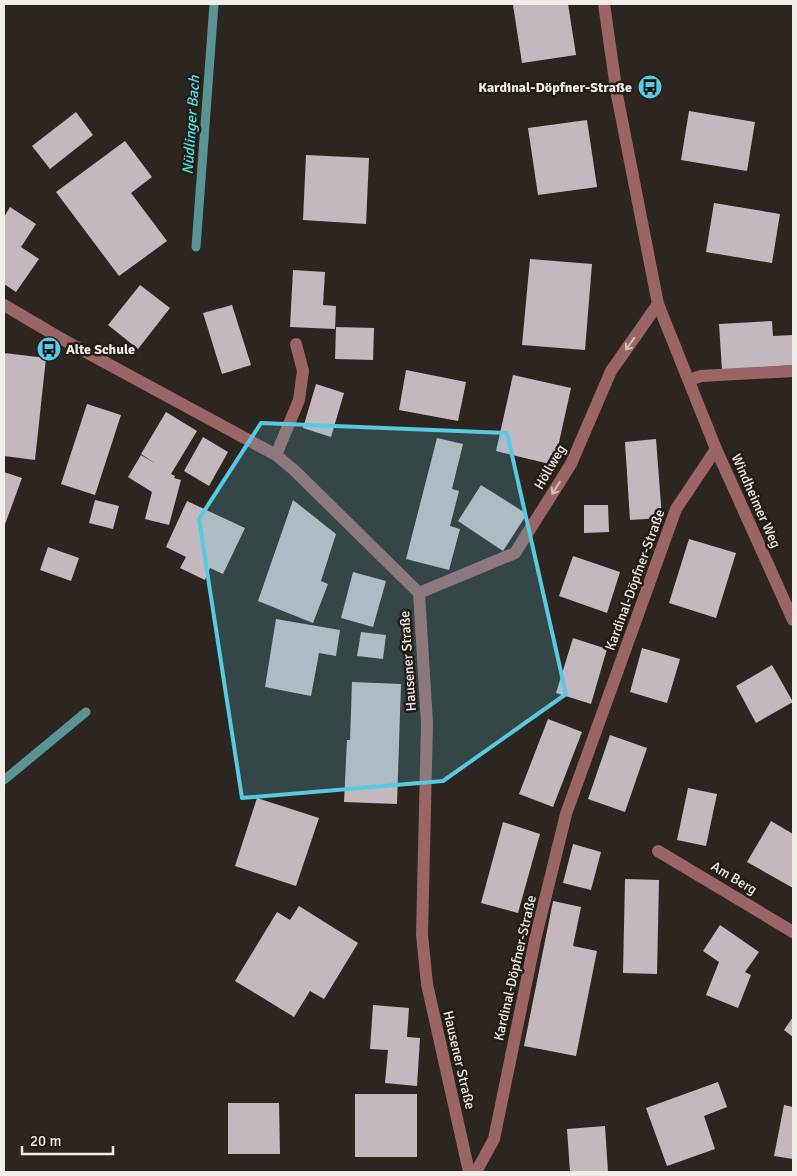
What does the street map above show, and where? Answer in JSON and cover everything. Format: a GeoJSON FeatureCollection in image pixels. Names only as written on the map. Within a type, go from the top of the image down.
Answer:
{"type":"FeatureCollection","features":[{"type":"Feature","properties":{"kind":"street"},"geometry":{"type":"LineString","coordinates":[[604,4],[617,95],[658,304],[716,449]]}},
{"type":"Feature","properties":{"kind":"street","name":"Höllweg"},"geometry":{"type":"LineString","coordinates":[[419,593],[516,553],[571,464],[611,371],[658,304]]}},
{"type":"Feature","properties":{"kind":"street","name":"Hausener Straße"},"geometry":{"type":"LineString","coordinates":[[4,305],[60,338],[276,455],[294,470],[419,593],[427,723],[422,935],[427,984],[469,1172]]}},
{"type":"Feature","properties":{"kind":"street"},"geometry":{"type":"LineString","coordinates":[[276,455],[299,400],[303,371],[296,344]]}},
{"type":"Feature","properties":{"kind":"street"},"geometry":{"type":"LineString","coordinates":[[689,380],[701,376],[793,371]]}},
{"type":"Feature","properties":{"kind":"street","name":"Windheimer Weg"},"geometry":{"type":"LineString","coordinates":[[716,449],[793,620]]}},
{"type":"Feature","properties":{"kind":"street","name":"Kardinal-Döpfner-Straße"},"geometry":{"type":"LineString","coordinates":[[476,1172],[494,1139],[535,940],[566,814],[676,509],[716,449]]}},
{"type":"Feature","properties":{"kind":"street","name":"Am Berg"},"geometry":{"type":"LineString","coordinates":[[658,851],[793,932]]}},
{"type":"Feature","properties":{"kind":"highlighted area"},"geometry":{"type":"Polygon","coordinates":[[[261,423],[507,433],[566,694],[443,781],[242,798],[199,519],[261,423]]]}},
{"type":"Feature","properties":{"kind":"building"},"geometry":{"type":"Polygon","coordinates":[[[568,4],[576,55],[522,63],[513,5],[568,4]]]}},
{"type":"Feature","properties":{"kind":"building"},"geometry":{"type":"Polygon","coordinates":[[[689,111],[755,122],[747,171],[681,160],[689,111]]]}},
{"type":"Feature","properties":{"kind":"building"},"geometry":{"type":"Polygon","coordinates":[[[76,112],[93,135],[50,169],[32,146],[76,112]]]}},
{"type":"Feature","properties":{"kind":"building"},"geometry":{"type":"Polygon","coordinates":[[[587,120],[597,187],[538,195],[528,128],[587,120]]]}},
{"type":"Feature","properties":{"kind":"building"},"geometry":{"type":"Polygon","coordinates":[[[125,141],[152,177],[131,193],[167,241],[119,276],[56,192],[125,141]]]}},
{"type":"Feature","properties":{"kind":"building"},"geometry":{"type":"Polygon","coordinates":[[[306,155],[369,158],[366,224],[303,220],[306,155]]]}},
{"type":"Feature","properties":{"kind":"building"},"geometry":{"type":"Polygon","coordinates":[[[714,203],[780,214],[772,263],[706,252],[714,203]]]}},
{"type":"Feature","properties":{"kind":"building"},"geometry":{"type":"Polygon","coordinates":[[[10,207],[36,224],[21,247],[39,259],[16,292],[4,284],[4,217],[10,207]]]}},
{"type":"Feature","properties":{"kind":"building"},"geometry":{"type":"Polygon","coordinates":[[[530,259],[592,264],[585,350],[522,345],[530,259]]]}},
{"type":"Feature","properties":{"kind":"building"},"geometry":{"type":"Polygon","coordinates":[[[293,270],[325,272],[323,305],[336,306],[335,329],[290,327],[293,270]]]}},
{"type":"Feature","properties":{"kind":"building"},"geometry":{"type":"Polygon","coordinates":[[[140,285],[170,308],[138,349],[108,325],[140,285]]]}},
{"type":"Feature","properties":{"kind":"building"},"geometry":{"type":"Polygon","coordinates":[[[232,305],[251,365],[222,374],[203,313],[232,305]]]}},
{"type":"Feature","properties":{"kind":"building"},"geometry":{"type":"Polygon","coordinates":[[[772,321],[773,336],[793,335],[793,365],[722,370],[719,324],[772,321]]]}},
{"type":"Feature","properties":{"kind":"building"},"geometry":{"type":"Polygon","coordinates":[[[336,327],[374,328],[373,360],[335,359],[336,327]]]}},
{"type":"Feature","properties":{"kind":"building"},"geometry":{"type":"Polygon","coordinates":[[[4,353],[46,358],[35,460],[4,456],[4,353]]]}},
{"type":"Feature","properties":{"kind":"building"},"geometry":{"type":"Polygon","coordinates":[[[406,370],[466,382],[458,421],[399,410],[406,370]]]}},
{"type":"Feature","properties":{"kind":"building"},"geometry":{"type":"Polygon","coordinates":[[[513,375],[571,388],[554,465],[496,451],[513,375]]]}},
{"type":"Feature","properties":{"kind":"building"},"geometry":{"type":"Polygon","coordinates":[[[316,384],[344,393],[331,437],[303,428],[316,384]]]}},
{"type":"Feature","properties":{"kind":"building"},"geometry":{"type":"Polygon","coordinates":[[[87,404],[121,415],[95,495],[61,484],[87,404]]]}},
{"type":"Feature","properties":{"kind":"building"},"geometry":{"type":"Polygon","coordinates":[[[166,412],[197,431],[171,474],[175,476],[174,478],[181,480],[169,525],[145,519],[152,492],[128,477],[141,455],[156,464],[141,454],[166,412]]]}},
{"type":"Feature","properties":{"kind":"building"},"geometry":{"type":"Polygon","coordinates":[[[203,437],[228,452],[209,486],[184,471],[203,437]]]}},
{"type":"Feature","properties":{"kind":"building"},"geometry":{"type":"Polygon","coordinates":[[[437,438],[463,444],[452,489],[459,491],[450,526],[460,529],[449,570],[406,559],[437,438]]]}},
{"type":"Feature","properties":{"kind":"building"},"geometry":{"type":"Polygon","coordinates":[[[656,439],[662,518],[630,520],[625,442],[656,439]]]}},
{"type":"Feature","properties":{"kind":"building"},"geometry":{"type":"Polygon","coordinates":[[[4,472],[22,478],[4,527],[4,472]]]}},
{"type":"Feature","properties":{"kind":"building"},"geometry":{"type":"Polygon","coordinates":[[[481,485],[527,514],[503,551],[458,521],[481,485]]]}},
{"type":"Feature","properties":{"kind":"building"},"geometry":{"type":"Polygon","coordinates":[[[95,500],[119,506],[113,529],[89,523],[95,500]]]}},
{"type":"Feature","properties":{"kind":"building"},"geometry":{"type":"Polygon","coordinates":[[[293,500],[336,534],[321,581],[328,584],[313,623],[258,601],[293,500]]]}},
{"type":"Feature","properties":{"kind":"building"},"geometry":{"type":"Polygon","coordinates":[[[187,501],[245,528],[223,574],[210,568],[205,580],[180,568],[186,557],[166,547],[187,501]]]}},
{"type":"Feature","properties":{"kind":"building"},"geometry":{"type":"Polygon","coordinates":[[[584,505],[608,505],[609,532],[584,533],[584,505]]]}},
{"type":"Feature","properties":{"kind":"building"},"geometry":{"type":"Polygon","coordinates":[[[689,539],[736,553],[716,618],[669,603],[689,539]]]}},
{"type":"Feature","properties":{"kind":"building"},"geometry":{"type":"Polygon","coordinates":[[[48,547],[79,558],[71,581],[40,570],[48,547]]]}},
{"type":"Feature","properties":{"kind":"building"},"geometry":{"type":"Polygon","coordinates":[[[573,556],[620,572],[607,613],[559,596],[573,556]]]}},
{"type":"Feature","properties":{"kind":"building"},"geometry":{"type":"Polygon","coordinates":[[[353,572],[386,581],[373,627],[341,618],[353,572]]]}},
{"type":"Feature","properties":{"kind":"building"},"geometry":{"type":"Polygon","coordinates":[[[276,619],[340,630],[336,656],[319,653],[311,696],[265,687],[276,619]]]}},
{"type":"Feature","properties":{"kind":"building"},"geometry":{"type":"Polygon","coordinates":[[[361,632],[386,635],[383,659],[357,656],[361,632]]]}},
{"type":"Feature","properties":{"kind":"building"},"geometry":{"type":"Polygon","coordinates":[[[573,638],[607,649],[591,704],[556,693],[573,638]]]}},
{"type":"Feature","properties":{"kind":"building"},"geometry":{"type":"Polygon","coordinates":[[[642,648],[680,659],[667,703],[630,692],[642,648]]]}},
{"type":"Feature","properties":{"kind":"building"},"geometry":{"type":"Polygon","coordinates":[[[772,665],[793,702],[756,723],[736,686],[772,665]]]}},
{"type":"Feature","properties":{"kind":"building"},"geometry":{"type":"Polygon","coordinates":[[[352,682],[401,684],[397,804],[344,802],[347,740],[350,740],[352,682]]]}},
{"type":"Feature","properties":{"kind":"building"},"geometry":{"type":"Polygon","coordinates":[[[548,719],[582,732],[553,807],[519,794],[548,719]]]}},
{"type":"Feature","properties":{"kind":"building"},"geometry":{"type":"Polygon","coordinates":[[[610,735],[647,748],[625,812],[588,799],[610,735]]]}},
{"type":"Feature","properties":{"kind":"building"},"geometry":{"type":"Polygon","coordinates":[[[688,788],[717,794],[706,846],[677,840],[688,788]]]}},
{"type":"Feature","properties":{"kind":"building"},"geometry":{"type":"Polygon","coordinates":[[[257,798],[319,818],[296,886],[235,866],[257,798]]]}},
{"type":"Feature","properties":{"kind":"building"},"geometry":{"type":"Polygon","coordinates":[[[771,821],[793,834],[793,888],[747,862],[771,821]]]}},
{"type":"Feature","properties":{"kind":"building"},"geometry":{"type":"Polygon","coordinates":[[[503,822],[540,834],[518,913],[481,903],[503,822]]]}},
{"type":"Feature","properties":{"kind":"building"},"geometry":{"type":"Polygon","coordinates":[[[573,844],[601,852],[591,890],[563,883],[573,844]]]}},
{"type":"Feature","properties":{"kind":"building"},"geometry":{"type":"Polygon","coordinates":[[[625,879],[659,880],[657,974],[623,973],[625,879]]]}},
{"type":"Feature","properties":{"kind":"building"},"geometry":{"type":"Polygon","coordinates":[[[553,901],[581,907],[573,946],[597,951],[576,1056],[524,1046],[553,901]]]}},
{"type":"Feature","properties":{"kind":"building"},"geometry":{"type":"Polygon","coordinates":[[[299,906],[358,943],[324,999],[310,991],[294,1017],[235,981],[277,912],[290,920],[299,906]]]}},
{"type":"Feature","properties":{"kind":"building"},"geometry":{"type":"Polygon","coordinates":[[[720,925],[759,952],[745,972],[751,975],[738,1008],[706,995],[719,962],[703,951],[720,925]]]}},
{"type":"Feature","properties":{"kind":"building"},"geometry":{"type":"Polygon","coordinates":[[[373,1005],[409,1008],[407,1037],[420,1038],[417,1086],[385,1083],[388,1050],[370,1049],[373,1005]]]}},
{"type":"Feature","properties":{"kind":"building"},"geometry":{"type":"Polygon","coordinates":[[[793,1017],[793,1037],[784,1030],[793,1017]]]}},
{"type":"Feature","properties":{"kind":"building"},"geometry":{"type":"Polygon","coordinates":[[[718,1082],[727,1107],[704,1116],[715,1149],[667,1166],[646,1108],[718,1082]]]}},
{"type":"Feature","properties":{"kind":"building"},"geometry":{"type":"Polygon","coordinates":[[[355,1094],[417,1094],[417,1157],[355,1157],[355,1094]]]}},
{"type":"Feature","properties":{"kind":"building"},"geometry":{"type":"Polygon","coordinates":[[[228,1103],[279,1103],[280,1154],[228,1154],[228,1103]]]}},
{"type":"Feature","properties":{"kind":"building"},"geometry":{"type":"Polygon","coordinates":[[[784,1105],[793,1107],[793,1159],[774,1156],[784,1105]]]}},
{"type":"Feature","properties":{"kind":"building"},"geometry":{"type":"Polygon","coordinates":[[[605,1126],[608,1172],[570,1172],[567,1129],[605,1126]]]}},
{"type":"Feature","properties":{"kind":"waterway","name":"Nüdlinger Bach"},"geometry":{"type":"LineString","coordinates":[[196,247],[214,4]]}},
{"type":"Feature","properties":{"kind":"waterway","name":"Nüdlinger Bach"},"geometry":{"type":"LineString","coordinates":[[4,780],[86,712]]}},
{"type":"Feature","properties":{"kind":"place","name":"Kardinal-Döpfner-Straße"},"geometry":{"type":"Point","coordinates":[650,87]}},
{"type":"Feature","properties":{"kind":"place","name":"Alte Schule"},"geometry":{"type":"Point","coordinates":[49,349]}}]}
